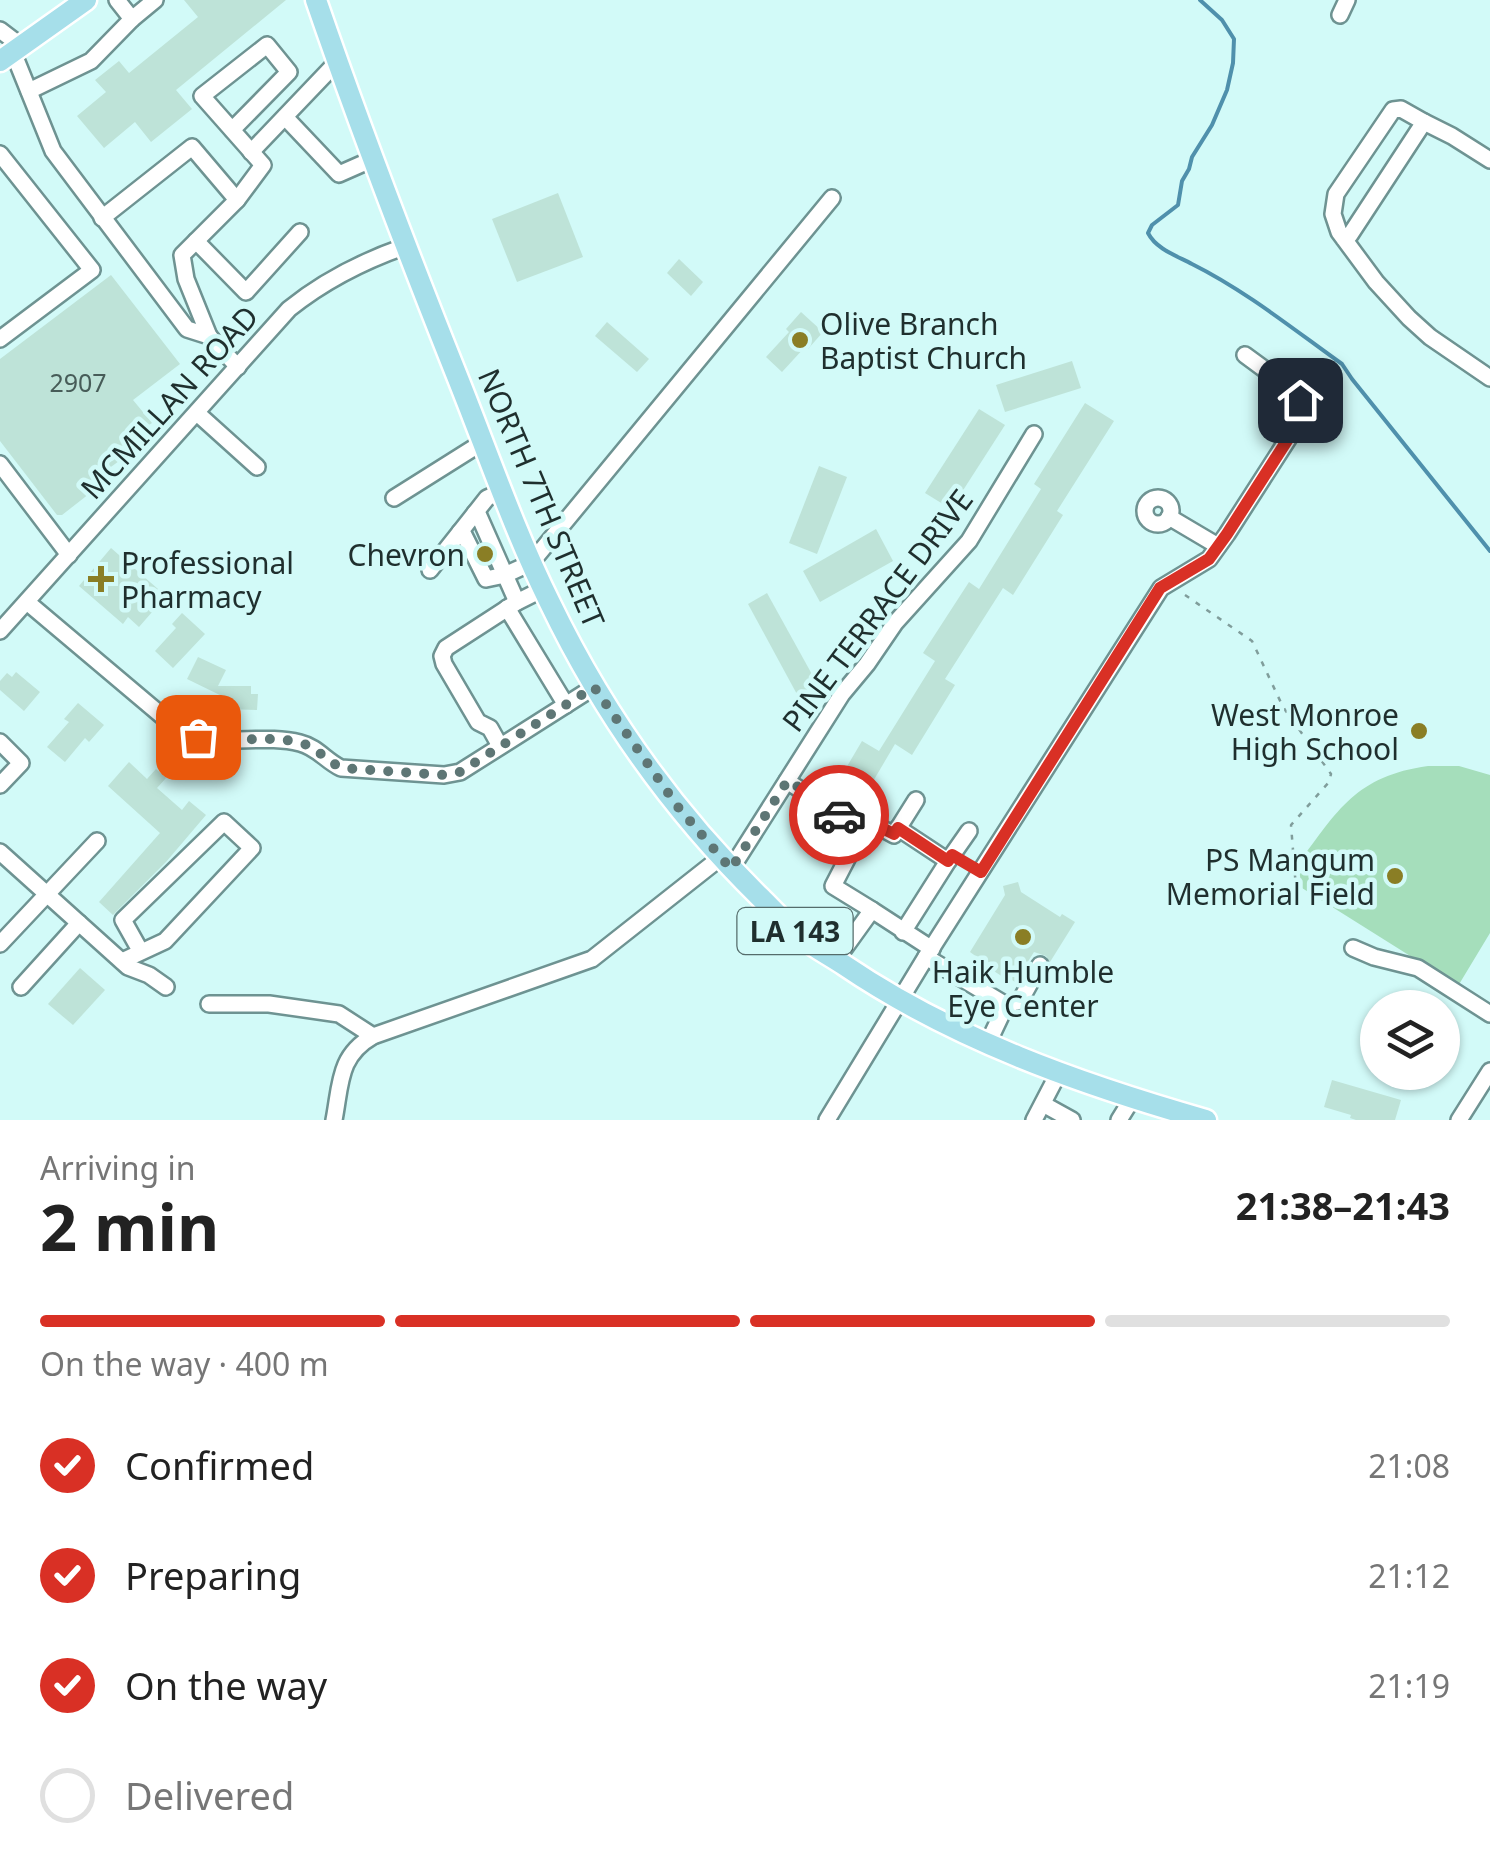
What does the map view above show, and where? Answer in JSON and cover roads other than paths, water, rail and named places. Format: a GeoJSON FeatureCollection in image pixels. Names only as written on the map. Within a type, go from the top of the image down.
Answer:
{"type":"FeatureCollection","features":[{"type":"Feature","properties":{"kind":"main road"},"geometry":{"type":"LineString","coordinates":[[11,53],[86,0]]}},
{"type":"Feature","properties":{"kind":"main road","name":"NORTH 7TH STREET"},"geometry":{"type":"LineString","coordinates":[[316,0],[373,160],[531,563],[594,687],[678,807],[726,864],[800,936],[876,988],[988,1043],[1059,1072],[1132,1099],[1206,1120]]}},
{"type":"Feature","properties":{"kind":"street"},"geometry":{"type":"LineString","coordinates":[[117,0],[132,19]]}},
{"type":"Feature","properties":{"kind":"street"},"geometry":{"type":"LineString","coordinates":[[29,91],[91,61],[155,0]]}},
{"type":"Feature","properties":{"kind":"street"},"geometry":{"type":"LineString","coordinates":[[0,30],[53,151],[187,329],[209,336]]}},
{"type":"Feature","properties":{"kind":"street"},"geometry":{"type":"LineString","coordinates":[[232,130],[289,72],[267,45],[202,96],[262,166],[237,200],[182,255],[186,279],[209,336],[238,366]]}},
{"type":"Feature","properties":{"kind":"street"},"geometry":{"type":"LineString","coordinates":[[251,152],[337,62]]}},
{"type":"Feature","properties":{"kind":"street"},"geometry":{"type":"LineString","coordinates":[[1490,160],[1396,109],[1336,194],[1333,214],[1344,239],[1409,318],[1490,378]]}},
{"type":"Feature","properties":{"kind":"street"},"geometry":{"type":"LineString","coordinates":[[285,117],[340,174],[373,160]]}},
{"type":"Feature","properties":{"kind":"street"},"geometry":{"type":"LineString","coordinates":[[1344,239],[1350,236],[1424,122]]}},
{"type":"Feature","properties":{"kind":"street"},"geometry":{"type":"LineString","coordinates":[[102,218],[192,147],[237,200]]}},
{"type":"Feature","properties":{"kind":"street"},"geometry":{"type":"LineString","coordinates":[[0,154],[92,270],[0,339]]}},
{"type":"Feature","properties":{"kind":"street"},"geometry":{"type":"LineString","coordinates":[[460,532],[483,577],[490,580],[531,563],[832,198]]}},
{"type":"Feature","properties":{"kind":"street"},"geometry":{"type":"LineString","coordinates":[[196,241],[246,292],[300,232]]}},
{"type":"Feature","properties":{"kind":"street","name":"MCMILLAN ROAD"},"geometry":{"type":"LineString","coordinates":[[0,631],[290,309],[340,273],[406,246]]}},
{"type":"Feature","properties":{"kind":"street"},"geometry":{"type":"LineString","coordinates":[[827,1120],[1160,588],[1209,559],[1297,425],[1300,400],[1294,391],[1245,355]]}},
{"type":"Feature","properties":{"kind":"street"},"geometry":{"type":"LineString","coordinates":[[196,412],[257,468]]}},
{"type":"Feature","properties":{"kind":"street","name":"PINE TERRACE DRIVE"},"geometry":{"type":"LineString","coordinates":[[373,1036],[592,960],[726,864],[895,623],[969,541],[1034,434]]}},
{"type":"Feature","properties":{"kind":"street"},"geometry":{"type":"LineString","coordinates":[[394,498],[484,442]]}},
{"type":"Feature","properties":{"kind":"street"},"geometry":{"type":"LineString","coordinates":[[0,464],[70,555]]}},
{"type":"Feature","properties":{"kind":"street"},"geometry":{"type":"LineString","coordinates":[[430,570],[486,498],[503,491]]}},
{"type":"Feature","properties":{"kind":"street"},"geometry":{"type":"LineString","coordinates":[[475,513],[505,574],[512,605],[566,705]]}},
{"type":"Feature","properties":{"kind":"street"},"geometry":{"type":"LineString","coordinates":[[1169,517],[1218,546]]}},
{"type":"Feature","properties":{"kind":"street"},"geometry":{"type":"LineString","coordinates":[[500,746],[490,728],[478,722],[442,656],[446,648],[543,589]]}},
{"type":"Feature","properties":{"kind":"street"},"geometry":{"type":"LineString","coordinates":[[27,602],[172,726],[187,734],[206,739],[297,742],[317,750],[342,768],[444,775],[468,768],[594,687]]}},
{"type":"Feature","properties":{"kind":"street"},"geometry":{"type":"LineString","coordinates":[[0,742],[21,763],[0,784]]}},
{"type":"Feature","properties":{"kind":"street"},"geometry":{"type":"LineString","coordinates":[[788,780],[862,830]]}},
{"type":"Feature","properties":{"kind":"street"},"geometry":{"type":"LineString","coordinates":[[916,800],[894,834],[870,822],[862,830],[833,886],[1006,1006]]}},
{"type":"Feature","properties":{"kind":"street"},"geometry":{"type":"LineString","coordinates":[[95,937],[122,920],[224,822],[252,848],[164,941],[122,961]]}},
{"type":"Feature","properties":{"kind":"street"},"geometry":{"type":"LineString","coordinates":[[898,828],[981,872]]}},
{"type":"Feature","properties":{"kind":"street"},"geometry":{"type":"LineString","coordinates":[[903,932],[968,831]]}},
{"type":"Feature","properties":{"kind":"street"},"geometry":{"type":"LineString","coordinates":[[0,944],[96,841]]}},
{"type":"Feature","properties":{"kind":"street"},"geometry":{"type":"LineString","coordinates":[[0,852],[128,967],[166,987]]}},
{"type":"Feature","properties":{"kind":"street"},"geometry":{"type":"LineString","coordinates":[[836,960],[872,910]]}},
{"type":"Feature","properties":{"kind":"street"},"geometry":{"type":"LineString","coordinates":[[122,920],[141,952]]}},
{"type":"Feature","properties":{"kind":"street"},"geometry":{"type":"LineString","coordinates":[[21,987],[79,923]]}},
{"type":"Feature","properties":{"kind":"street"},"geometry":{"type":"LineString","coordinates":[[1354,948],[1418,968],[1490,1014]]}},
{"type":"Feature","properties":{"kind":"street"},"geometry":{"type":"LineString","coordinates":[[988,1043],[1006,1006],[1020,1002],[1040,965]]}},
{"type":"Feature","properties":{"kind":"street"},"geometry":{"type":"LineString","coordinates":[[209,1004],[269,1004],[339,1014],[373,1036],[356,1046],[346,1061],[334,1120]]}},
{"type":"Feature","properties":{"kind":"street"},"geometry":{"type":"LineString","coordinates":[[1459,1120],[1490,1071]]}},
{"type":"Feature","properties":{"kind":"street"},"geometry":{"type":"LineString","coordinates":[[1034,1120],[1059,1072]]}},
{"type":"Feature","properties":{"kind":"street"},"geometry":{"type":"LineString","coordinates":[[1119,1120],[1132,1099]]}},
{"type":"Feature","properties":{"kind":"street"},"geometry":{"type":"LineString","coordinates":[[1043,1104],[1072,1120]]}},
{"type":"Feature","properties":{"kind":"waterway"},"geometry":{"type":"LineString","coordinates":[[1200,0],[1222,20],[1234,39],[1227,90],[1192,157],[1178,205],[1152,225],[1148,233],[1161,248],[1250,298],[1342,364],[1490,551]]}},
{"type":"Feature","properties":{"kind":"place","name":"Olive Branch Baptist Church"},"geometry":{"type":"Point","coordinates":[800,340]}},
{"type":"Feature","properties":{"kind":"place","name":"Chevron"},"geometry":{"type":"Point","coordinates":[485,554]}},
{"type":"Feature","properties":{"kind":"place","name":"Professional Pharmacy"},"geometry":{"type":"Point","coordinates":[101,579]}},
{"type":"Feature","properties":{"kind":"place","name":"West Monroe High School"},"geometry":{"type":"Point","coordinates":[1419,731]}},
{"type":"Feature","properties":{"kind":"place","name":"PS Mangum Memorial Field"},"geometry":{"type":"Point","coordinates":[1395,876]}},
{"type":"Feature","properties":{"kind":"place","name":"Haik Humble Eye Center"},"geometry":{"type":"Point","coordinates":[1023,937]}}]}
